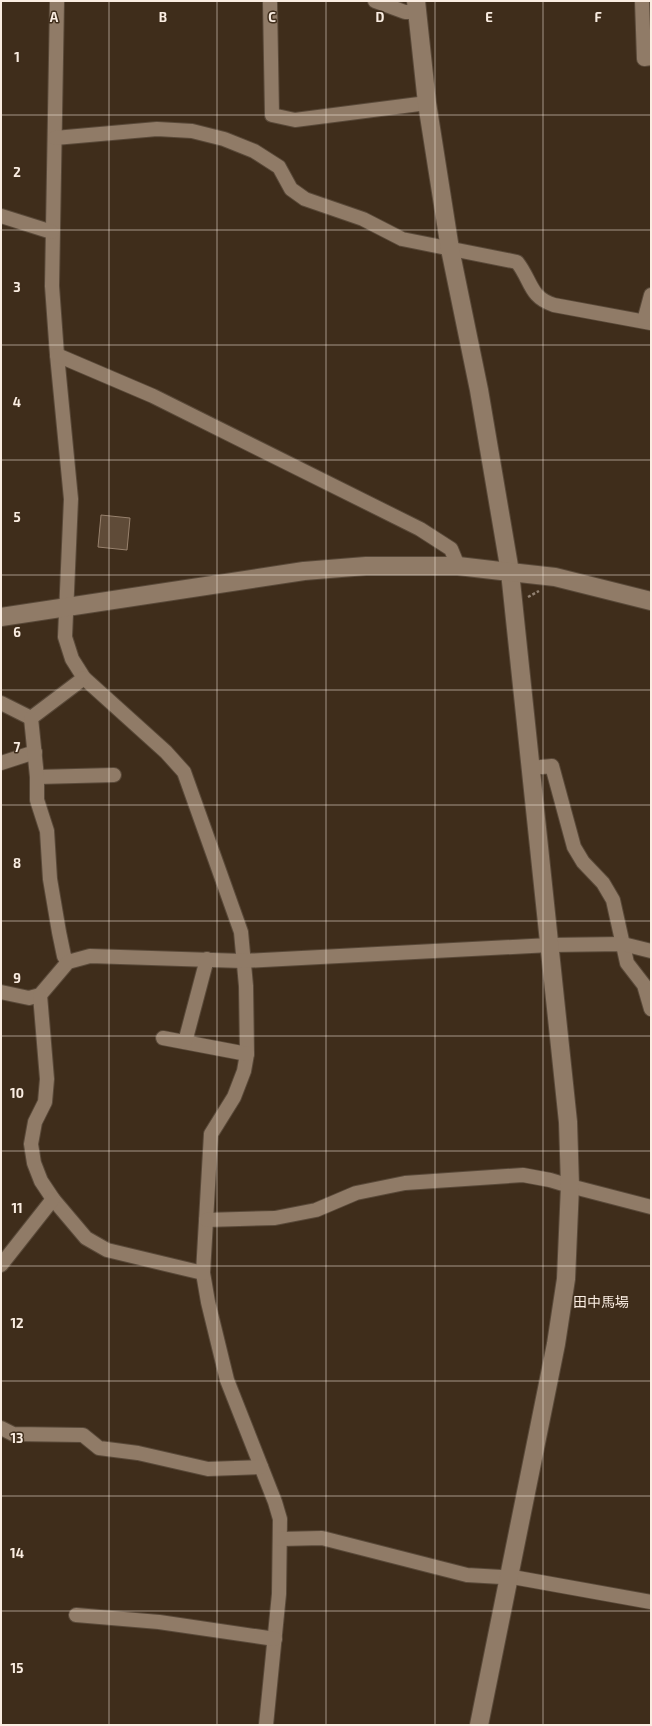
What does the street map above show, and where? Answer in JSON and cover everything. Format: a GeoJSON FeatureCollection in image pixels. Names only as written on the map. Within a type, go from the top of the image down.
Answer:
{"type":"FeatureCollection","features":[{"type":"Feature","properties":{"kind":"street"},"geometry":{"type":"LineString","coordinates":[[57,1],[52,286],[71,499],[65,607],[65,637],[72,659],[84,678],[166,752],[184,772],[241,932],[246,986],[247,1054],[244,1071],[234,1097],[212,1134],[203,1273],[208,1302],[227,1380],[280,1518],[279,1594],[266,1725]]}},
{"type":"Feature","properties":{"kind":"street"},"geometry":{"type":"LineString","coordinates":[[375,1],[405,12],[416,7],[427,104],[450,249],[479,390],[510,572],[568,1122],[570,1186],[566,1278],[556,1344],[479,1725]]}},
{"type":"Feature","properties":{"kind":"street"},"geometry":{"type":"LineString","coordinates":[[642,1],[644,59],[651,58]]}},
{"type":"Feature","properties":{"kind":"street"},"geometry":{"type":"LineString","coordinates":[[270,3],[272,115],[295,120],[427,104]]}},
{"type":"Feature","properties":{"kind":"street"},"geometry":{"type":"LineString","coordinates":[[55,138],[157,129],[192,131],[224,139],[254,151],[279,167],[291,189],[305,199],[363,219],[402,240],[517,262],[526,273],[534,293],[544,302],[647,322],[651,294]]}},
{"type":"Feature","properties":{"kind":"street"},"geometry":{"type":"LineString","coordinates":[[1,216],[52,232]]}},
{"type":"Feature","properties":{"kind":"street"},"geometry":{"type":"LineString","coordinates":[[57,355],[153,396],[420,529],[451,549],[458,566]]}},
{"type":"Feature","properties":{"kind":"street"},"geometry":{"type":"LineString","coordinates":[[1,617],[304,571],[366,566],[458,566],[555,577],[651,601]]}},
{"type":"Feature","properties":{"kind":"street"},"geometry":{"type":"LineString","coordinates":[[32,718],[84,678]]}},
{"type":"Feature","properties":{"kind":"street"},"geometry":{"type":"LineString","coordinates":[[1,703],[32,718]]}},
{"type":"Feature","properties":{"kind":"street"},"geometry":{"type":"LineString","coordinates":[[32,718],[37,777],[36,800],[46,831],[50,879],[64,956],[68,962]]}},
{"type":"Feature","properties":{"kind":"street"},"geometry":{"type":"LineString","coordinates":[[1,763],[35,752]]}},
{"type":"Feature","properties":{"kind":"street"},"geometry":{"type":"LineString","coordinates":[[531,768],[552,766],[574,847],[583,862],[603,882],[613,900],[628,963],[644,985],[651,1009]]}},
{"type":"Feature","properties":{"kind":"street"},"geometry":{"type":"LineString","coordinates":[[37,777],[114,774]]}},
{"type":"Feature","properties":{"kind":"street"},"geometry":{"type":"LineString","coordinates":[[1,992],[29,998],[40,995],[68,962],[90,956],[243,960],[550,944],[623,944],[651,951]]}},
{"type":"Feature","properties":{"kind":"street"},"geometry":{"type":"LineString","coordinates":[[185,1042],[207,959]]}},
{"type":"Feature","properties":{"kind":"street"},"geometry":{"type":"LineString","coordinates":[[40,995],[48,1079],[45,1102],[35,1122],[31,1144],[34,1163],[41,1181],[53,1199],[86,1238],[107,1250],[203,1273]]}},
{"type":"Feature","properties":{"kind":"street"},"geometry":{"type":"LineString","coordinates":[[163,1038],[247,1054]]}},
{"type":"Feature","properties":{"kind":"street"},"geometry":{"type":"LineString","coordinates":[[206,1220],[275,1218],[316,1210],[356,1194],[404,1183],[523,1175],[550,1180],[651,1207]]}},
{"type":"Feature","properties":{"kind":"street"},"geometry":{"type":"LineString","coordinates":[[1,1265],[53,1199]]}},
{"type":"Feature","properties":{"kind":"street"},"geometry":{"type":"LineString","coordinates":[[1,1428],[12,1434],[83,1435],[99,1448],[138,1452],[208,1469],[261,1467]]}},
{"type":"Feature","properties":{"kind":"street"},"geometry":{"type":"LineString","coordinates":[[280,1539],[322,1538],[467,1575],[509,1577],[651,1602]]}},
{"type":"Feature","properties":{"kind":"street"},"geometry":{"type":"LineString","coordinates":[[76,1615],[159,1622],[275,1639]]}},
{"type":"Feature","properties":{"kind":"path"},"geometry":{"type":"LineString","coordinates":[[527,597],[543,589]]}},
{"type":"Feature","properties":{"kind":"building"},"geometry":{"type":"Polygon","coordinates":[[[101,515],[130,518],[127,550],[98,547],[101,515]]]}},
{"type":"Feature","properties":{"kind":"district","name":"田中馬場"},"geometry":{"type":"Point","coordinates":[601,1301]}}]}
